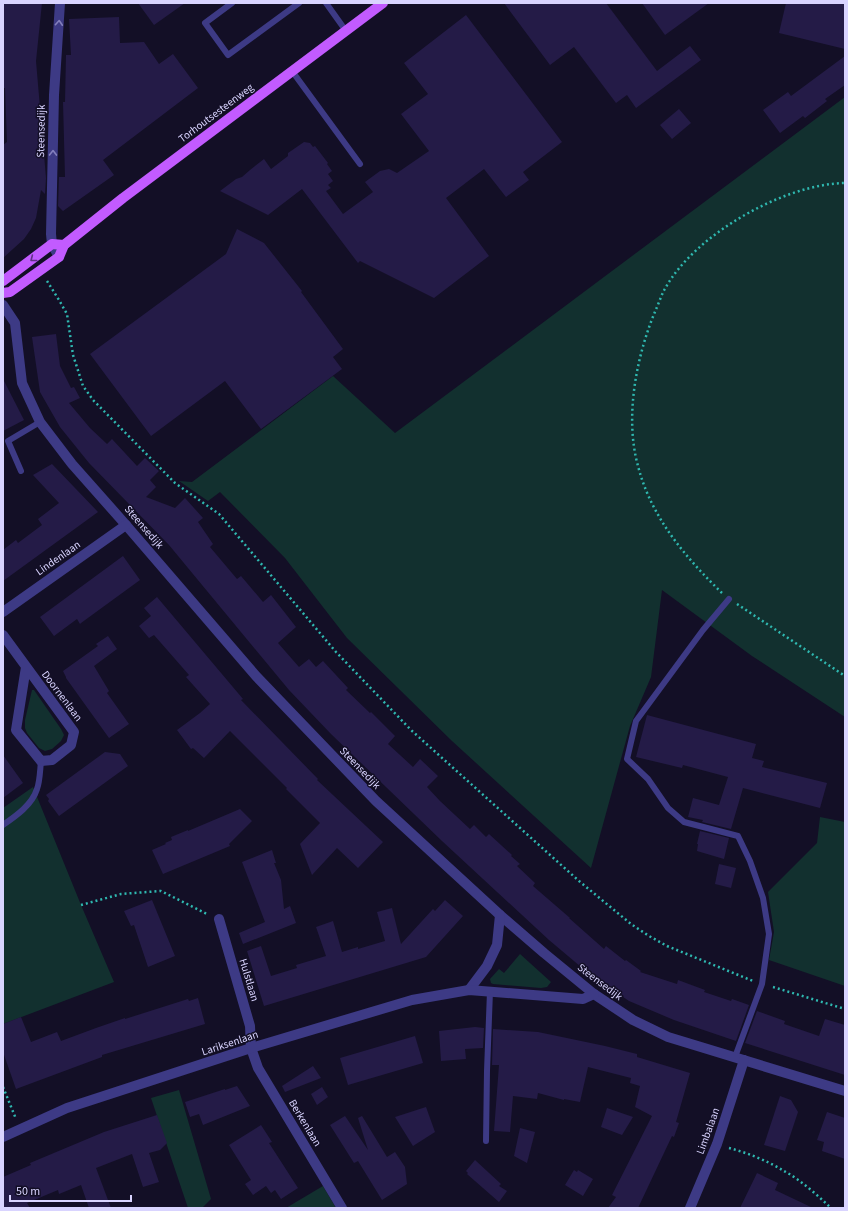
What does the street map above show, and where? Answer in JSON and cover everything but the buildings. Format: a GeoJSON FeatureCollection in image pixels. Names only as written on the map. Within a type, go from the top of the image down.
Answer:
{"type":"FeatureCollection","features":[{"type":"Feature","properties":{"kind":"main road","name":"Torhoutsesteenweg"},"geometry":{"type":"LineString","coordinates":[[59,257],[64,245],[123,198],[383,3]]}},
{"type":"Feature","properties":{"kind":"main road"},"geometry":{"type":"LineString","coordinates":[[3,281],[52,244],[64,245]]}},
{"type":"Feature","properties":{"kind":"main road"},"geometry":{"type":"LineString","coordinates":[[3,293],[10,292],[59,257]]}},
{"type":"Feature","properties":{"kind":"street","name":"Steensedijk"},"geometry":{"type":"LineString","coordinates":[[59,257],[52,244],[50,234],[54,95],[60,3]]}},
{"type":"Feature","properties":{"kind":"street","name":"Steensedijk"},"geometry":{"type":"LineString","coordinates":[[3,305],[15,323],[22,383],[40,422],[72,464],[126,524],[256,676],[376,801],[500,915],[594,994],[633,1020],[668,1037],[845,1091]]}},
{"type":"Feature","properties":{"kind":"street","name":"Lindenlaan"},"geometry":{"type":"LineString","coordinates":[[3,612],[126,524]]}},
{"type":"Feature","properties":{"kind":"street","name":"Doornenlaan"},"geometry":{"type":"LineString","coordinates":[[3,635],[74,732],[71,745],[52,760],[41,761],[16,730],[26,667]]}},
{"type":"Feature","properties":{"kind":"street"},"geometry":{"type":"LineString","coordinates":[[469,990],[487,966],[497,945],[500,915]]}},
{"type":"Feature","properties":{"kind":"street","name":"Hulstlaan"},"geometry":{"type":"LineString","coordinates":[[219,919],[250,1026],[251,1048]]}},
{"type":"Feature","properties":{"kind":"street","name":"Lariksenlaan"},"geometry":{"type":"LineString","coordinates":[[3,1137],[67,1108],[251,1048],[412,1000],[469,990],[583,999],[594,994]]}},
{"type":"Feature","properties":{"kind":"street","name":"Berkenlaan"},"geometry":{"type":"LineString","coordinates":[[251,1048],[258,1068],[342,1208]]}},
{"type":"Feature","properties":{"kind":"street","name":"Limbalaan"},"geometry":{"type":"LineString","coordinates":[[690,1208],[717,1144],[739,1058]]}},
{"type":"Feature","properties":{"kind":"lane"},"geometry":{"type":"LineString","coordinates":[[232,3],[205,23],[228,55],[299,3]]}},
{"type":"Feature","properties":{"kind":"lane"},"geometry":{"type":"LineString","coordinates":[[326,3],[346,31]]}},
{"type":"Feature","properties":{"kind":"lane"},"geometry":{"type":"LineString","coordinates":[[292,71],[360,164]]}},
{"type":"Feature","properties":{"kind":"lane"},"geometry":{"type":"LineString","coordinates":[[21,471],[8,441],[40,422]]}},
{"type":"Feature","properties":{"kind":"lane"},"geometry":{"type":"LineString","coordinates":[[729,599],[703,630],[636,721],[627,760],[648,778],[668,808],[684,822],[738,836],[750,861],[763,898],[769,934],[762,984],[739,1058]]}},
{"type":"Feature","properties":{"kind":"lane"},"geometry":{"type":"LineString","coordinates":[[3,825],[30,803],[37,789],[41,761]]}},
{"type":"Feature","properties":{"kind":"lane"},"geometry":{"type":"LineString","coordinates":[[486,1141],[490,991]]}},
{"type":"Feature","properties":{"kind":"path"},"geometry":{"type":"LineString","coordinates":[[845,183],[831,183],[790,194],[750,211],[718,232],[688,257],[666,287],[649,325],[639,362],[633,397],[633,436],[638,466],[652,503],[676,543],[697,568],[729,599],[845,676]]}},
{"type":"Feature","properties":{"kind":"path"},"geometry":{"type":"LineString","coordinates":[[48,284],[67,314],[73,356],[83,386],[93,400],[175,483],[219,514],[336,652],[411,730],[579,880],[631,924],[667,946],[762,984],[845,1009]]}},
{"type":"Feature","properties":{"kind":"path"},"geometry":{"type":"LineString","coordinates":[[81,905],[121,894],[161,891],[219,919]]}},
{"type":"Feature","properties":{"kind":"path"},"geometry":{"type":"LineString","coordinates":[[3,1087],[20,1128]]}},
{"type":"Feature","properties":{"kind":"path"},"geometry":{"type":"LineString","coordinates":[[717,1144],[743,1152],[785,1171],[813,1191],[831,1208]]}},
{"type":"Feature","properties":{"kind":"green space"},"geometry":{"type":"Polygon","coordinates":[[[845,97],[845,717],[752,656],[662,590],[651,677],[630,726],[591,868],[452,741],[347,638],[285,558],[220,492],[208,501],[179,481],[192,482],[333,376],[395,433],[845,97]]]}},
{"type":"Feature","properties":{"kind":"green space"},"geometry":{"type":"Polygon","coordinates":[[[32,690],[34,690],[64,735],[61,741],[52,749],[45,751],[39,748],[27,733],[25,728],[25,720],[32,690]]]}},
{"type":"Feature","properties":{"kind":"green space"},"geometry":{"type":"Polygon","coordinates":[[[33,787],[114,982],[3,1024],[3,808],[33,787]]]}},
{"type":"Feature","properties":{"kind":"green space"},"geometry":{"type":"Polygon","coordinates":[[[820,817],[845,822],[845,986],[769,960],[774,932],[768,892],[817,843],[820,817]]]}},
{"type":"Feature","properties":{"kind":"green space"},"geometry":{"type":"Polygon","coordinates":[[[520,954],[551,982],[547,987],[541,988],[491,983],[490,979],[499,969],[504,973],[520,954]]]}},
{"type":"Feature","properties":{"kind":"green space"},"geometry":{"type":"Polygon","coordinates":[[[179,1090],[211,1199],[203,1207],[188,1208],[151,1098],[179,1090]]]}},
{"type":"Feature","properties":{"kind":"green space"},"geometry":{"type":"Polygon","coordinates":[[[323,1186],[336,1208],[286,1208],[323,1186]]]}}]}
